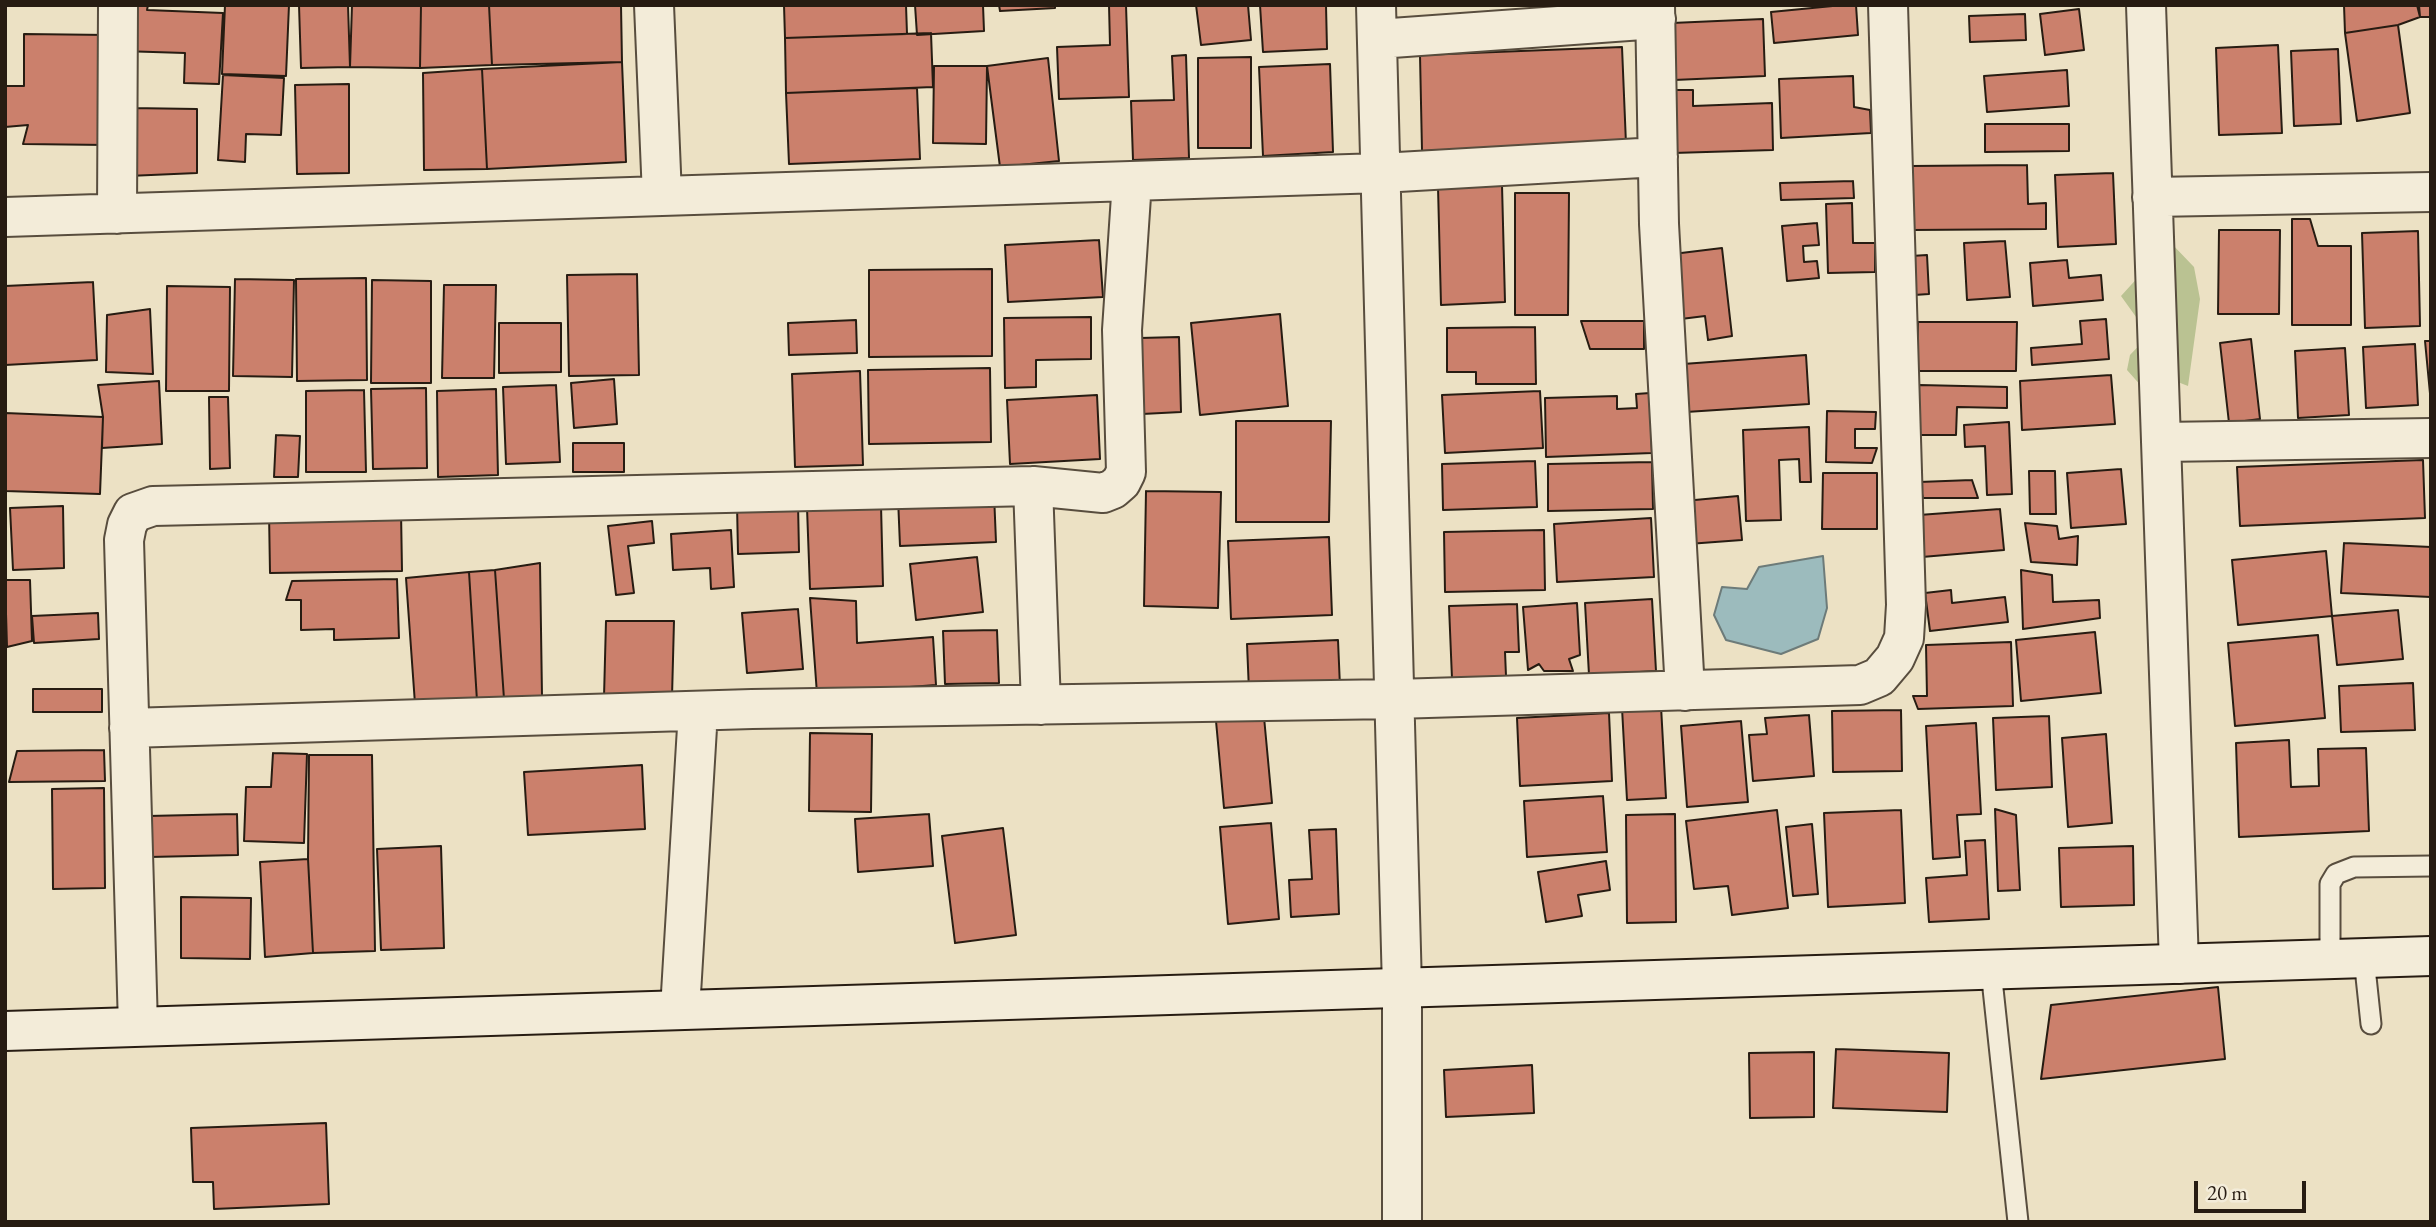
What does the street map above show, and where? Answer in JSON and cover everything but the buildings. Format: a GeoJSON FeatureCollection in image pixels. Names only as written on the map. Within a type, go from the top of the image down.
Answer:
{"type":"FeatureCollection","features":[{"type":"Feature","properties":{"kind":"street"},"geometry":{"type":"LineString","coordinates":[[117,214],[118,5]]}},
{"type":"Feature","properties":{"kind":"street"},"geometry":{"type":"LineString","coordinates":[[654,5],[662,196]]}},
{"type":"Feature","properties":{"kind":"street"},"geometry":{"type":"LineString","coordinates":[[129,728],[698,711],[1395,699],[1860,685],[1879,677],[1895,658],[1904,638],[1906,591],[1888,5]]}},
{"type":"Feature","properties":{"kind":"street"},"geometry":{"type":"LineString","coordinates":[[2146,5],[2179,964]]}},
{"type":"Feature","properties":{"kind":"street"},"geometry":{"type":"LineString","coordinates":[[1402,1222],[1402,988],[1377,22],[1656,12],[1659,224],[1685,691]]}},
{"type":"Feature","properties":{"kind":"street"},"geometry":{"type":"LineString","coordinates":[[5,218],[1381,173],[1658,157]]}},
{"type":"Feature","properties":{"kind":"street"},"geometry":{"type":"LineString","coordinates":[[138,1026],[124,540],[133,513],[153,506],[1033,486],[1103,493],[1121,482],[1126,472],[1122,330],[1132,181]]}},
{"type":"Feature","properties":{"kind":"street"},"geometry":{"type":"LineString","coordinates":[[2152,197],[2431,192]]}},
{"type":"Feature","properties":{"kind":"street"},"geometry":{"type":"LineString","coordinates":[[2161,442],[2431,438]]}},
{"type":"Feature","properties":{"kind":"street"},"geometry":{"type":"LineString","coordinates":[[1033,486],[1041,705]]}},
{"type":"Feature","properties":{"kind":"street"},"geometry":{"type":"LineString","coordinates":[[680,1010],[698,711]]}},
{"type":"Feature","properties":{"kind":"street"},"geometry":{"type":"LineString","coordinates":[[5,1031],[2431,956]]}},
{"type":"Feature","properties":{"kind":"lane"},"geometry":{"type":"LineString","coordinates":[[2371,1024],[2347,959],[2330,884],[2336,874],[2354,867],[2431,866]]}},
{"type":"Feature","properties":{"kind":"lane"},"geometry":{"type":"LineString","coordinates":[[1991,970],[2018,1222]]}},
{"type":"Feature","properties":{"kind":"green space"},"geometry":{"type":"Polygon","coordinates":[[[2170,242],[2194,267],[2200,299],[2188,386],[2165,377],[2143,388],[2127,370],[2130,355],[2149,335],[2121,296],[2170,242]]]}},
{"type":"Feature","properties":{"kind":"water"},"geometry":{"type":"Polygon","coordinates":[[[1823,556],[1827,608],[1818,639],[1781,654],[1726,640],[1714,615],[1722,587],[1747,589],[1759,567],[1823,556]]]}}]}
